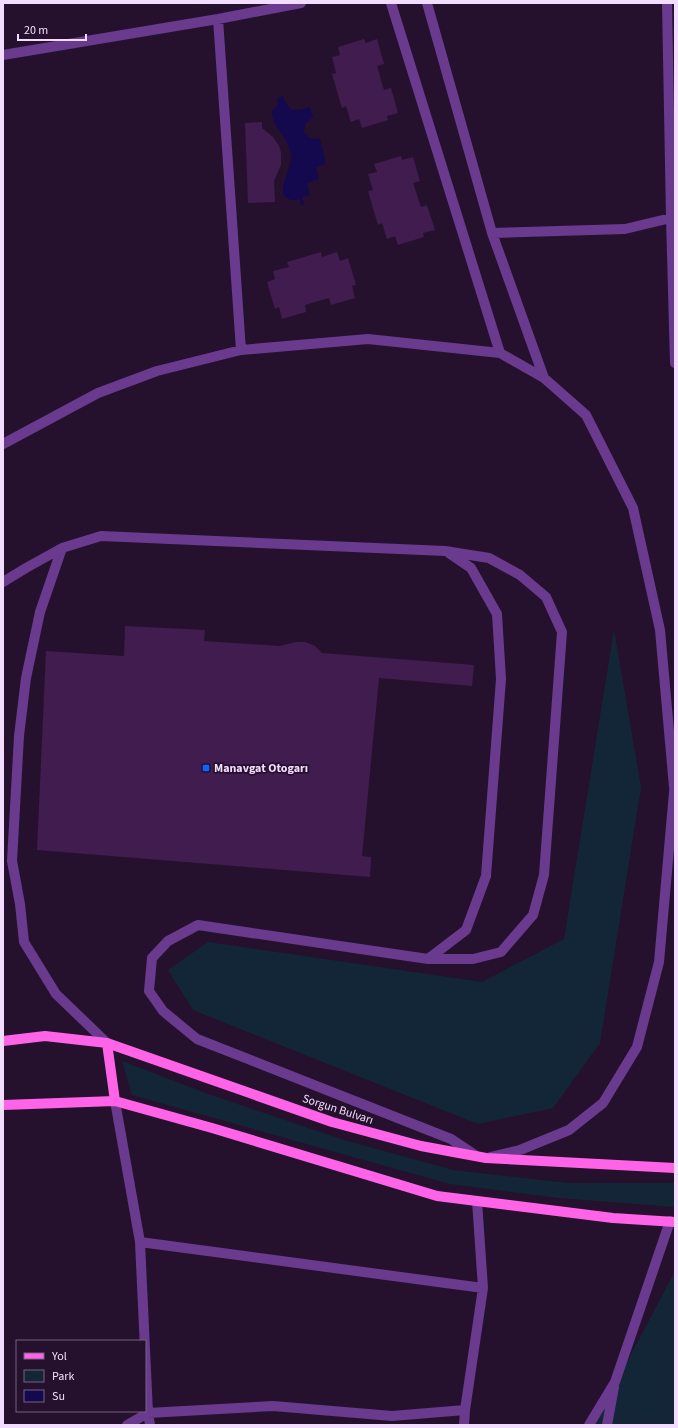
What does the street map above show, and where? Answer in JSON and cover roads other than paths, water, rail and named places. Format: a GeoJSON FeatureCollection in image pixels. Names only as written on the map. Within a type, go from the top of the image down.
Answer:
{"type":"FeatureCollection","features":[{"type":"Feature","properties":{"kind":"main road","name":"Sorgun Bulvarı"},"geometry":{"type":"LineString","coordinates":[[3,1041],[45,1036],[107,1043],[332,1122],[421,1146],[486,1158],[675,1168]]}},
{"type":"Feature","properties":{"kind":"main road"},"geometry":{"type":"LineString","coordinates":[[107,1043],[115,1101]]}},
{"type":"Feature","properties":{"kind":"main road"},"geometry":{"type":"LineString","coordinates":[[3,1105],[115,1101],[212,1128],[437,1196],[613,1218],[672,1221]]}},
{"type":"Feature","properties":{"kind":"street"},"geometry":{"type":"LineString","coordinates":[[3,55],[218,19],[301,3]]}},
{"type":"Feature","properties":{"kind":"street"},"geometry":{"type":"LineString","coordinates":[[391,3],[500,353]]}},
{"type":"Feature","properties":{"kind":"street"},"geometry":{"type":"LineString","coordinates":[[427,3],[492,233],[544,378]]}},
{"type":"Feature","properties":{"kind":"street"},"geometry":{"type":"LineString","coordinates":[[668,3],[675,363]]}},
{"type":"Feature","properties":{"kind":"street"},"geometry":{"type":"LineString","coordinates":[[218,19],[241,350]]}},
{"type":"Feature","properties":{"kind":"street"},"geometry":{"type":"LineString","coordinates":[[492,233],[625,229],[673,217]]}},
{"type":"Feature","properties":{"kind":"street"},"geometry":{"type":"LineString","coordinates":[[3,444],[98,393],[157,370],[241,350],[368,339],[500,353],[544,378],[586,415],[633,508],[660,630],[675,782],[659,962],[637,1047],[603,1103],[569,1130],[520,1150],[486,1158]]}},
{"type":"Feature","properties":{"kind":"street"},"geometry":{"type":"LineString","coordinates":[[3,582],[62,548],[101,536],[446,551],[489,558],[520,575],[546,597],[562,632],[544,875],[533,915],[500,952],[473,960],[428,959],[198,925],[168,942],[152,958],[149,991],[162,1011],[197,1039],[451,1139],[475,1155]]}},
{"type":"Feature","properties":{"kind":"street"},"geometry":{"type":"LineString","coordinates":[[62,548],[40,612],[26,678],[19,736],[12,861],[20,904],[24,942],[56,994],[107,1043]]}},
{"type":"Feature","properties":{"kind":"street"},"geometry":{"type":"LineString","coordinates":[[428,959],[466,930],[486,876],[501,679],[497,614],[483,586],[471,568],[446,551]]}},
{"type":"Feature","properties":{"kind":"street"},"geometry":{"type":"LineString","coordinates":[[115,1101],[140,1242],[145,1340]]}},
{"type":"Feature","properties":{"kind":"street"},"geometry":{"type":"LineString","coordinates":[[464,1425],[483,1288],[477,1201]]}},
{"type":"Feature","properties":{"kind":"street"},"geometry":{"type":"LineString","coordinates":[[607,1425],[615,1382],[672,1221]]}},
{"type":"Feature","properties":{"kind":"street"},"geometry":{"type":"LineString","coordinates":[[140,1242],[483,1288]]}},
{"type":"Feature","properties":{"kind":"street"},"geometry":{"type":"LineString","coordinates":[[146,1370],[150,1425]]}},
{"type":"Feature","properties":{"kind":"street"},"geometry":{"type":"LineString","coordinates":[[589,1425],[615,1382]]}},
{"type":"Feature","properties":{"kind":"street"},"geometry":{"type":"LineString","coordinates":[[127,1425],[148,1413],[273,1406],[392,1416],[465,1410]]}},
{"type":"Feature","properties":{"kind":"water"},"geometry":{"type":"Polygon","coordinates":[[[283,96],[285,102],[290,108],[296,110],[310,107],[313,117],[305,124],[304,132],[310,138],[320,139],[326,164],[316,167],[319,179],[307,183],[310,195],[302,197],[304,204],[301,205],[300,199],[290,200],[283,194],[284,183],[291,156],[288,145],[276,126],[272,116],[272,111],[278,105],[277,98],[283,96]]]}},
{"type":"Feature","properties":{"kind":"place","name":"Manavgat Otogarı"},"geometry":{"type":"Point","coordinates":[206,768]}}]}
